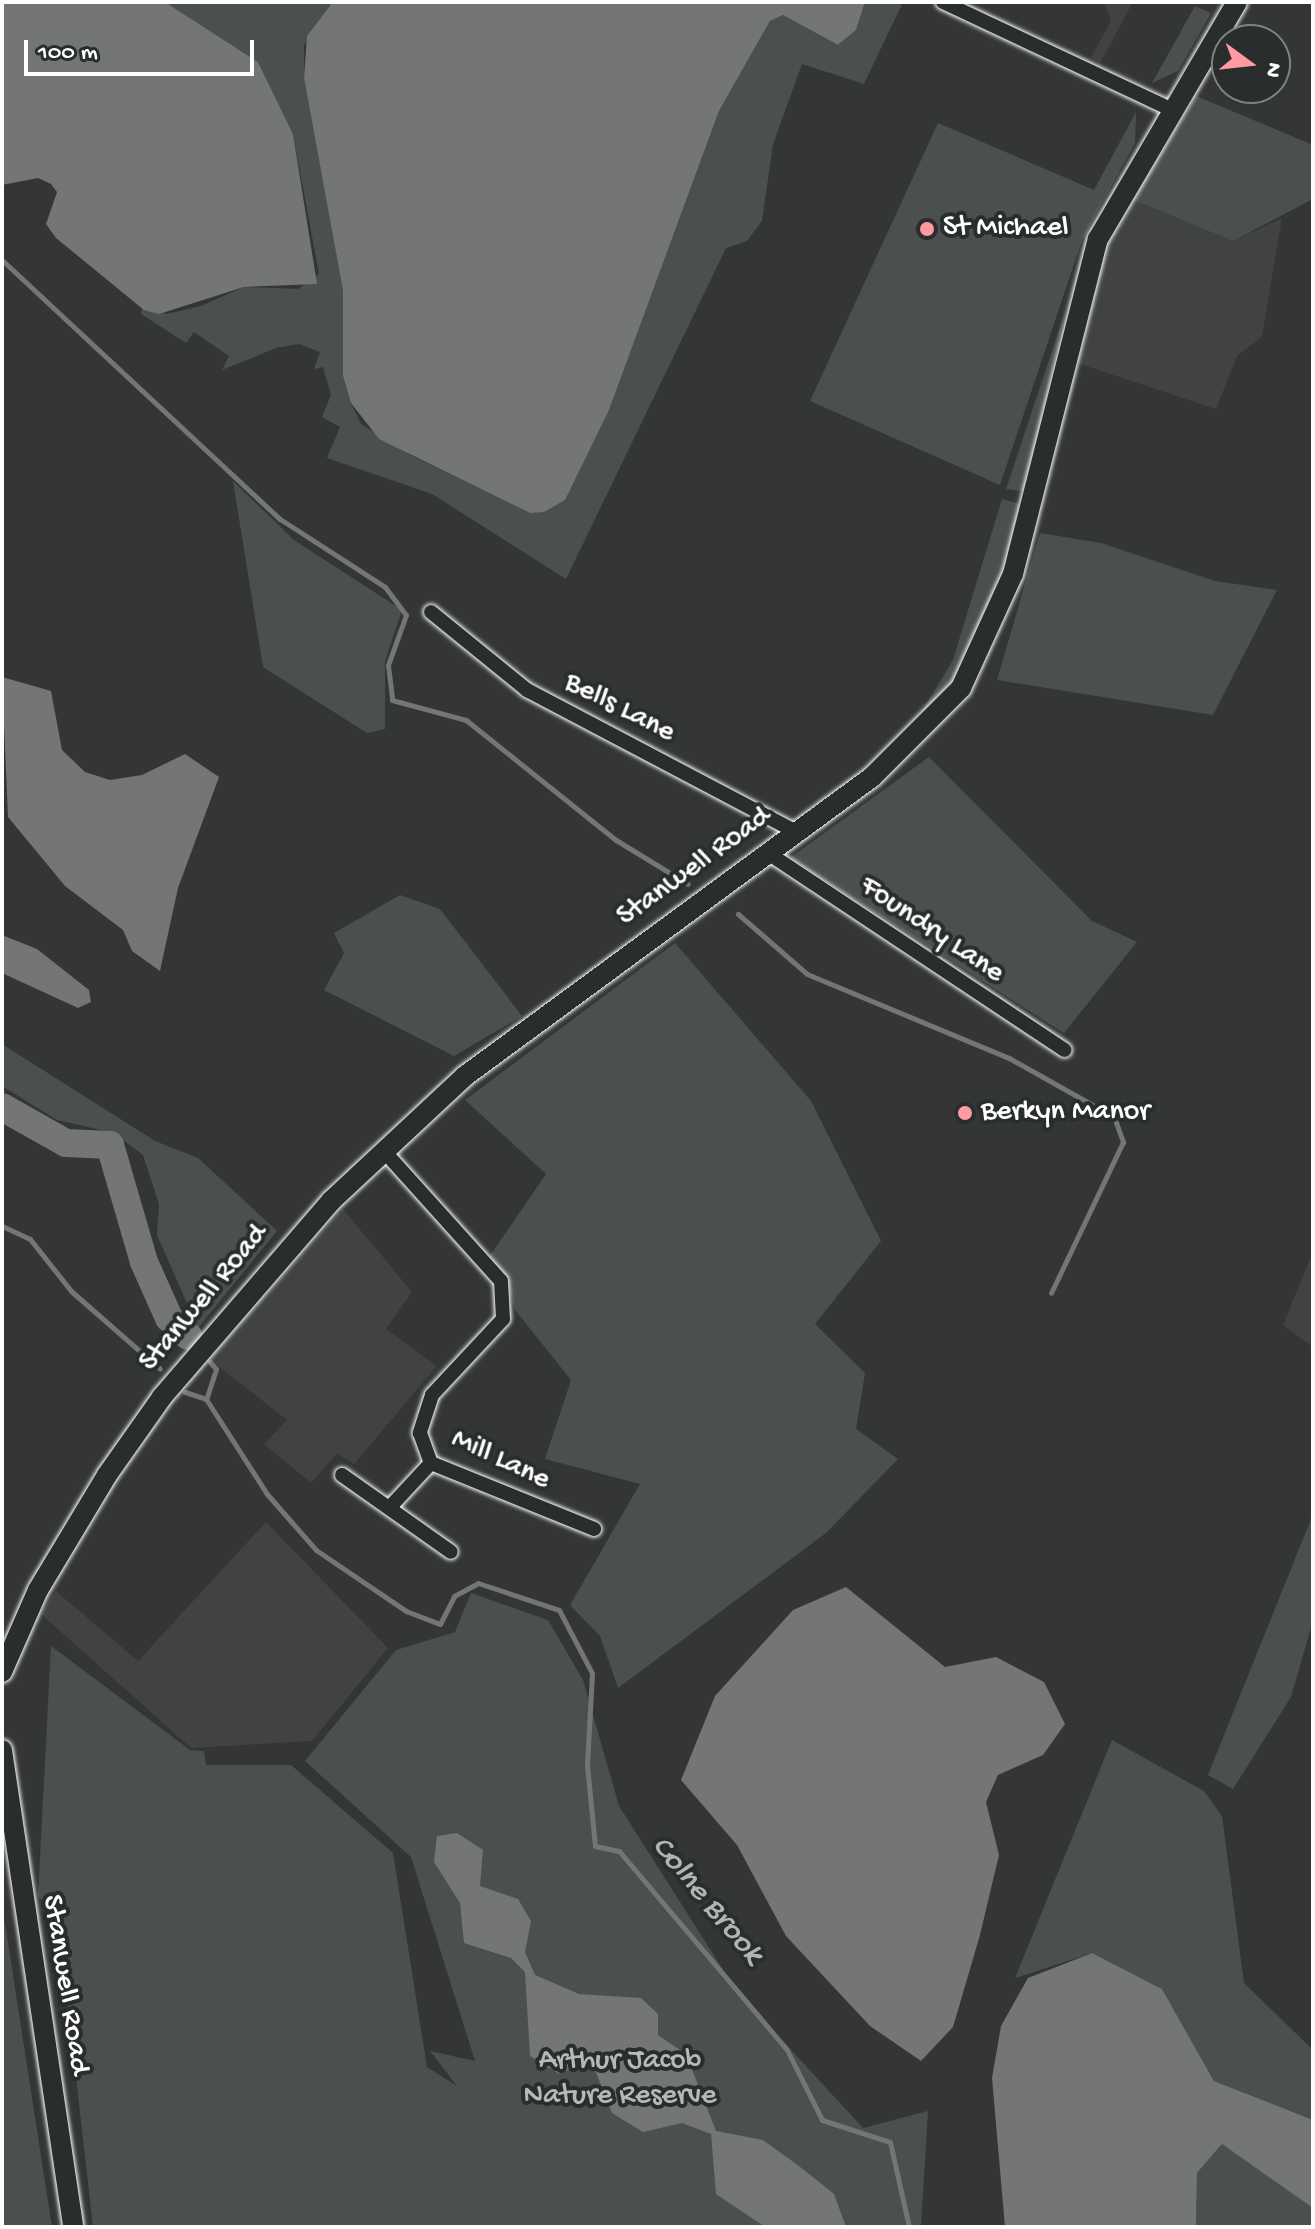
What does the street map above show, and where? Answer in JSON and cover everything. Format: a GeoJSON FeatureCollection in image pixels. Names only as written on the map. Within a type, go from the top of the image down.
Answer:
{"type":"FeatureCollection","features":[{"type":"Feature","properties":{"kind":"street"},"geometry":{"type":"LineString","coordinates":[[943,2],[1170,109]]}},
{"type":"Feature","properties":{"kind":"street","name":"Stanwell Road"},"geometry":{"type":"LineString","coordinates":[[2,1672],[38,1590],[162,1397],[383,1150],[465,1076],[796,832],[927,729],[990,637],[1098,239],[1170,109],[1237,2]]}},
{"type":"Feature","properties":{"kind":"street","name":"Bells Lane"},"geometry":{"type":"LineString","coordinates":[[431,612],[514,683],[796,832]]}},
{"type":"Feature","properties":{"kind":"street","name":"Foundry Lane"},"geometry":{"type":"LineString","coordinates":[[768,853],[1065,1050]]}},
{"type":"Feature","properties":{"kind":"street","name":"Mill Lane"},"geometry":{"type":"LineString","coordinates":[[383,1150],[501,1281],[503,1319],[432,1395],[420,1433],[431,1463],[594,1529]]}},
{"type":"Feature","properties":{"kind":"street"},"geometry":{"type":"LineString","coordinates":[[391,1506],[431,1463]]}},
{"type":"Feature","properties":{"kind":"street"},"geometry":{"type":"LineString","coordinates":[[342,1475],[391,1506],[451,1552]]}},
{"type":"Feature","properties":{"kind":"street","name":"Stanwell Road"},"geometry":{"type":"LineString","coordinates":[[2,1750],[73,2227]]}},
{"type":"Feature","properties":{"kind":"shaded area"},"geometry":{"type":"Polygon","coordinates":[[[2,2],[165,2],[258,62],[293,134],[317,284],[244,287],[159,314],[144,310],[56,238],[46,224],[57,192],[51,184],[38,178],[2,185],[2,2]]]}},
{"type":"Feature","properties":{"kind":"shaded area"},"geometry":{"type":"Polygon","coordinates":[[[333,2],[865,2],[856,30],[838,45],[783,15],[770,21],[719,111],[609,410],[565,500],[544,512],[530,513],[379,439],[351,403],[343,376],[343,291],[304,78],[307,36],[333,2]]]}},
{"type":"Feature","properties":{"kind":"shaded area"},"geometry":{"type":"Polygon","coordinates":[[[1104,2],[1133,2],[1100,63],[1091,57],[1111,21],[1104,2]]]}},
{"type":"Feature","properties":{"kind":"shaded area"},"geometry":{"type":"Polygon","coordinates":[[[1133,200],[1233,241],[1282,218],[1262,337],[1237,356],[1216,409],[1074,362],[1106,246],[1133,200]]]}},
{"type":"Feature","properties":{"kind":"shaded area"},"geometry":{"type":"Polygon","coordinates":[[[2,677],[51,691],[62,750],[85,772],[110,780],[142,775],[185,754],[219,777],[178,888],[160,971],[132,951],[123,930],[65,886],[8,817],[2,677]]]}},
{"type":"Feature","properties":{"kind":"shaded area"},"geometry":{"type":"Polygon","coordinates":[[[2,935],[37,949],[89,990],[91,1002],[78,1008],[2,973],[2,935]]]}},
{"type":"Feature","properties":{"kind":"shaded area"},"geometry":{"type":"Polygon","coordinates":[[[343,1209],[412,1292],[386,1329],[437,1366],[354,1464],[337,1454],[311,1483],[264,1444],[287,1420],[209,1359],[343,1209]]]}},
{"type":"Feature","properties":{"kind":"shaded area"},"geometry":{"type":"Polygon","coordinates":[[[1313,1251],[1313,1347],[1283,1325],[1313,1251]]]}},
{"type":"Feature","properties":{"kind":"shaded area"},"geometry":{"type":"Polygon","coordinates":[[[266,1522],[388,1648],[312,1741],[191,1748],[41,1614],[56,1591],[138,1661],[266,1522]]]}},
{"type":"Feature","properties":{"kind":"shaded area"},"geometry":{"type":"Polygon","coordinates":[[[846,1587],[945,1667],[996,1657],[1044,1682],[1065,1724],[1043,1755],[998,1775],[986,1802],[999,1855],[980,1935],[953,2027],[921,2061],[870,2026],[786,1936],[737,1845],[681,1780],[715,1696],[793,1610],[846,1587]]]}},
{"type":"Feature","properties":{"kind":"shaded area"},"geometry":{"type":"Polygon","coordinates":[[[457,1833],[483,1850],[480,1886],[518,1899],[531,1921],[525,1952],[535,1975],[579,1994],[641,1998],[658,2014],[658,2035],[686,2054],[716,2131],[763,2140],[799,2166],[834,2194],[846,2227],[765,2227],[716,2194],[711,2134],[682,2123],[643,2132],[612,2113],[595,2070],[579,2066],[559,2074],[530,2056],[525,1972],[511,1958],[464,1943],[460,1903],[434,1862],[437,1836],[457,1833]]]}},
{"type":"Feature","properties":{"kind":"shaded area"},"geometry":{"type":"Polygon","coordinates":[[[1092,1953],[1162,1989],[1214,2081],[1313,2120],[1313,2208],[1222,2144],[1197,2173],[1196,2227],[1005,2227],[992,2078],[1001,2026],[1028,1978],[1092,1953]]]}},
{"type":"Feature","properties":{"kind":"green space"},"geometry":{"type":"Polygon","coordinates":[[[165,2],[333,2],[304,45],[304,78],[343,291],[343,376],[351,403],[361,424],[410,455],[530,513],[576,468],[609,410],[719,111],[770,21],[783,15],[838,45],[856,30],[865,2],[903,2],[864,84],[802,64],[773,144],[762,221],[747,241],[726,248],[566,579],[432,494],[327,458],[340,427],[322,417],[331,395],[323,367],[314,369],[320,352],[299,344],[276,348],[222,370],[229,356],[194,332],[186,343],[141,314],[142,308],[167,314],[201,306],[244,287],[298,289],[319,274],[293,134],[258,62],[165,2]]]}},
{"type":"Feature","properties":{"kind":"green space"},"geometry":{"type":"Polygon","coordinates":[[[1195,6],[1211,13],[1178,71],[1152,83],[1195,6]]]}},
{"type":"Feature","properties":{"kind":"green space"},"geometry":{"type":"Polygon","coordinates":[[[1196,96],[1313,145],[1313,199],[1233,241],[1133,200],[1196,96]]]}},
{"type":"Feature","properties":{"kind":"green space"},"geometry":{"type":"Polygon","coordinates":[[[1136,112],[1135,143],[1082,240],[1000,485],[810,401],[938,123],[1094,190],[1136,112]]]}},
{"type":"Feature","properties":{"kind":"green space"},"geometry":{"type":"Polygon","coordinates":[[[1066,309],[1027,483],[1022,491],[1006,489],[1066,309]]]}},
{"type":"Feature","properties":{"kind":"green space"},"geometry":{"type":"Polygon","coordinates":[[[233,481],[294,540],[402,610],[385,661],[385,729],[367,733],[263,667],[233,481]]]}},
{"type":"Feature","properties":{"kind":"green space"},"geometry":{"type":"Polygon","coordinates":[[[1002,499],[1021,504],[1003,576],[948,695],[918,718],[953,660],[1002,499]]]}},
{"type":"Feature","properties":{"kind":"green space"},"geometry":{"type":"Polygon","coordinates":[[[1040,533],[1101,543],[1215,581],[1277,590],[1213,715],[997,680],[1040,533]]]}},
{"type":"Feature","properties":{"kind":"green space"},"geometry":{"type":"Polygon","coordinates":[[[929,757],[1092,921],[1137,942],[1064,1033],[790,858],[929,757]]]}},
{"type":"Feature","properties":{"kind":"green space"},"geometry":{"type":"Polygon","coordinates":[[[400,895],[440,909],[522,1016],[454,1056],[324,990],[344,953],[334,933],[400,895]]]}},
{"type":"Feature","properties":{"kind":"green space"},"geometry":{"type":"Polygon","coordinates":[[[675,943],[811,1101],[881,1241],[815,1324],[865,1373],[856,1429],[898,1459],[826,1533],[618,1688],[600,1636],[570,1605],[640,1484],[545,1459],[571,1380],[515,1310],[507,1282],[487,1260],[546,1174],[465,1100],[675,943]]]}},
{"type":"Feature","properties":{"kind":"green space"},"geometry":{"type":"Polygon","coordinates":[[[2,1044],[155,1141],[198,1158],[277,1231],[198,1328],[157,1235],[159,1204],[143,1155],[114,1133],[57,1120],[2,1086],[2,1044]]]}},
{"type":"Feature","properties":{"kind":"green space"},"geometry":{"type":"Polygon","coordinates":[[[1313,1514],[1313,1621],[1291,1697],[1233,1789],[1208,1775],[1313,1514]]]}},
{"type":"Feature","properties":{"kind":"green space","name":"Arthur Jacob Nature Reserve"},"geometry":{"type":"Polygon","coordinates":[[[471,1593],[548,1620],[583,1680],[619,1806],[736,1990],[863,2128],[928,2111],[921,2227],[93,2227],[58,1918],[38,1896],[51,1646],[190,1750],[204,1751],[206,1765],[291,1765],[393,1853],[427,2067],[457,2086],[430,2051],[475,2061],[411,1857],[305,1761],[396,1650],[455,1632],[471,1593]]]}},
{"type":"Feature","properties":{"kind":"green space"},"geometry":{"type":"Polygon","coordinates":[[[1112,1740],[1204,1791],[1222,1816],[1244,1983],[1313,2050],[1313,2120],[1214,2081],[1162,1989],[1092,1953],[1015,1978],[1112,1740]]]}},
{"type":"Feature","properties":{"kind":"green space"},"geometry":{"type":"Polygon","coordinates":[[[2,1904],[17,2001],[52,2227],[2,2227],[2,1904]]]}},
{"type":"Feature","properties":{"kind":"green space"},"geometry":{"type":"Polygon","coordinates":[[[1222,2144],[1300,2196],[1313,2208],[1313,2227],[1196,2227],[1197,2173],[1222,2144]]]}},
{"type":"Feature","properties":{"kind":"waterway"},"geometry":{"type":"LineString","coordinates":[[2,260],[280,519],[385,587],[406,615],[388,665],[392,700],[466,720],[616,840],[688,884]]}},
{"type":"Feature","properties":{"kind":"waterway"},"geometry":{"type":"LineString","coordinates":[[738,914],[807,974],[1009,1058],[1114,1117],[1123,1142],[1051,1293]]}},
{"type":"Feature","properties":{"kind":"waterway","name":"Colne Brook"},"geometry":{"type":"LineString","coordinates":[[2,1107],[66,1143],[110,1145],[144,1262],[169,1318],[188,1336]]}},
{"type":"Feature","properties":{"kind":"waterway"},"geometry":{"type":"LineString","coordinates":[[2,1226],[30,1239],[71,1291],[160,1369]]}},
{"type":"Feature","properties":{"kind":"waterway","name":"Colne Brook"},"geometry":{"type":"LineString","coordinates":[[210,1362],[216,1369],[206,1399],[267,1494],[316,1550],[406,1611],[440,1624],[454,1596],[478,1583],[559,1610],[592,1673],[587,1765],[595,1846],[619,1851],[787,2050],[822,2120],[890,2142],[909,2227]]}},
{"type":"Feature","properties":{"kind":"waterway"},"geometry":{"type":"LineString","coordinates":[[185,1392],[206,1399]]}},
{"type":"Feature","properties":{"kind":"place","name":"St Michael"},"geometry":{"type":"Point","coordinates":[927,229]}},
{"type":"Feature","properties":{"kind":"place","name":"Berkyn Manor"},"geometry":{"type":"Point","coordinates":[965,1113]}}]}
